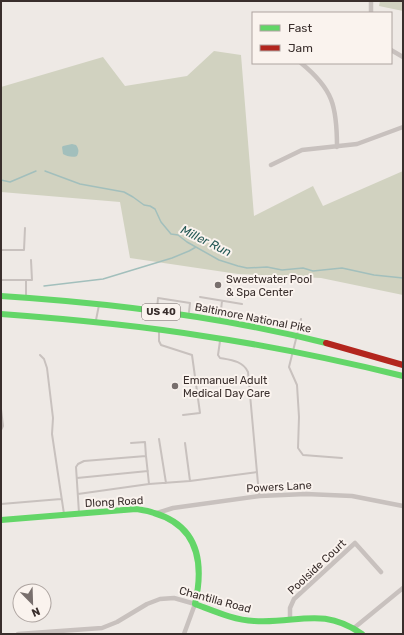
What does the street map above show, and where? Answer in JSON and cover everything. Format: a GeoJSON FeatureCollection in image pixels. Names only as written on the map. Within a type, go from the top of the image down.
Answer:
{"type":"FeatureCollection","features":[{"type":"Feature","properties":{"kind":"main road","name":"Baltimore National Pike"},"geometry":{"type":"LineString","coordinates":[[1,296],[99,303],[220,320],[297,335],[403,365]]}},
{"type":"Feature","properties":{"kind":"main road","name":"US 40"},"geometry":{"type":"LineString","coordinates":[[1,314],[96,322],[220,338],[403,376]]}},
{"type":"Feature","properties":{"kind":"main road","name":"Dlong Road"},"geometry":{"type":"LineString","coordinates":[[1,520],[136,509],[156,512],[165,516],[182,528],[194,545],[201,571],[199,591],[195,604]]}},
{"type":"Feature","properties":{"kind":"main road","name":"Chantilla Road"},"geometry":{"type":"LineString","coordinates":[[195,604],[245,620],[257,621],[310,617],[332,618],[354,628],[362,634]]}},
{"type":"Feature","properties":{"kind":"street"},"geometry":{"type":"LineString","coordinates":[[371,1],[371,12]]}},
{"type":"Feature","properties":{"kind":"street"},"geometry":{"type":"LineString","coordinates":[[392,50],[403,56]]}},
{"type":"Feature","properties":{"kind":"street"},"geometry":{"type":"LineString","coordinates":[[302,64],[321,81],[332,100],[337,121],[337,147]]}},
{"type":"Feature","properties":{"kind":"street"},"geometry":{"type":"LineString","coordinates":[[271,165],[302,150],[357,144],[403,127]]}},
{"type":"Feature","properties":{"kind":"street","name":"Powers Lane"},"geometry":{"type":"LineString","coordinates":[[156,512],[173,508],[260,496],[329,494],[352,496],[403,506]]}},
{"type":"Feature","properties":{"kind":"street","name":"Poolside Court"},"geometry":{"type":"LineString","coordinates":[[290,619],[290,608],[294,599],[355,543],[382,572]]}},
{"type":"Feature","properties":{"kind":"street"},"geometry":{"type":"LineString","coordinates":[[354,628],[403,588]]}},
{"type":"Feature","properties":{"kind":"street","name":"Chantilla Road"},"geometry":{"type":"LineString","coordinates":[[18,634],[102,628],[121,620],[147,604],[160,599],[174,598],[195,604]]}},
{"type":"Feature","properties":{"kind":"street","name":"Dlong Road"},"geometry":{"type":"LineString","coordinates":[[184,634],[195,604]]}},
{"type":"Feature","properties":{"kind":"lane"},"geometry":{"type":"LineString","coordinates":[[1,250],[24,250],[25,228]]}},
{"type":"Feature","properties":{"kind":"lane"},"geometry":{"type":"LineString","coordinates":[[1,280],[32,280],[31,260]]}},
{"type":"Feature","properties":{"kind":"lane"},"geometry":{"type":"LineString","coordinates":[[26,280],[26,297]]}},
{"type":"Feature","properties":{"kind":"lane"},"geometry":{"type":"LineString","coordinates":[[200,297],[242,304]]}},
{"type":"Feature","properties":{"kind":"lane"},"geometry":{"type":"LineString","coordinates":[[156,311],[158,298],[190,304],[189,316]]}},
{"type":"Feature","properties":{"kind":"lane"},"geometry":{"type":"LineString","coordinates":[[220,320],[222,301]]}},
{"type":"Feature","properties":{"kind":"lane"},"geometry":{"type":"LineString","coordinates":[[96,322],[99,303]]}},
{"type":"Feature","properties":{"kind":"lane"},"geometry":{"type":"LineString","coordinates":[[301,319],[289,367],[297,385],[299,417],[298,448],[303,455],[342,458]]}},
{"type":"Feature","properties":{"kind":"lane"},"geometry":{"type":"LineString","coordinates":[[159,330],[159,341],[161,345],[192,354],[200,413],[183,415]]}},
{"type":"Feature","properties":{"kind":"lane"},"geometry":{"type":"LineString","coordinates":[[220,338],[218,348],[218,355],[220,358],[239,362],[248,372],[260,496]]}},
{"type":"Feature","properties":{"kind":"lane"},"geometry":{"type":"LineString","coordinates":[[40,355],[47,368],[53,418],[52,434],[64,516]]}},
{"type":"Feature","properties":{"kind":"lane"},"geometry":{"type":"LineString","coordinates":[[1,409],[3,426],[1,430]]}},
{"type":"Feature","properties":{"kind":"lane"},"geometry":{"type":"LineString","coordinates":[[159,439],[166,483]]}},
{"type":"Feature","properties":{"kind":"lane"},"geometry":{"type":"LineString","coordinates":[[131,443],[145,442],[149,484]]}},
{"type":"Feature","properties":{"kind":"lane"},"geometry":{"type":"LineString","coordinates":[[185,443],[190,481]]}},
{"type":"Feature","properties":{"kind":"lane"},"geometry":{"type":"LineString","coordinates":[[79,514],[76,467],[78,464],[84,461],[146,457]]}},
{"type":"Feature","properties":{"kind":"lane"},"geometry":{"type":"LineString","coordinates":[[77,478],[148,472]]}},
{"type":"Feature","properties":{"kind":"lane"},"geometry":{"type":"LineString","coordinates":[[78,494],[149,484],[190,481],[257,472]]}},
{"type":"Feature","properties":{"kind":"lane"},"geometry":{"type":"LineString","coordinates":[[1,504],[62,499]]}},
{"type":"Feature","properties":{"kind":"green space"},"geometry":{"type":"Polygon","coordinates":[[[380,1],[403,1],[403,11],[379,6],[380,1]]]}},
{"type":"Feature","properties":{"kind":"green space"},"geometry":{"type":"Polygon","coordinates":[[[214,51],[241,55],[254,216],[313,186],[323,206],[403,171],[403,295],[321,278],[238,274],[130,258],[120,202],[1,192],[1,87],[103,57],[125,86],[187,76],[214,51]]]}},
{"type":"Feature","properties":{"kind":"water"},"geometry":{"type":"Polygon","coordinates":[[[72,144],[76,145],[78,148],[77,156],[74,157],[63,154],[62,147],[72,144]]]}},
{"type":"Feature","properties":{"kind":"waterway","name":"Miller Run"},"geometry":{"type":"LineString","coordinates":[[1,180],[10,182],[36,171]]}},
{"type":"Feature","properties":{"kind":"waterway","name":"Miller Run"},"geometry":{"type":"LineString","coordinates":[[45,171],[80,184],[124,192],[144,205],[155,209],[161,222],[171,234],[178,235],[187,242],[219,260],[238,266],[247,268],[267,267],[282,270],[303,268],[313,271],[342,268],[374,275],[403,278]]}},
{"type":"Feature","properties":{"kind":"waterway"},"geometry":{"type":"LineString","coordinates":[[44,286],[103,279],[172,258],[196,247]]}},
{"type":"Feature","properties":{"kind":"traffic: fast"},"geometry":{"type":"LineString","coordinates":[[1,296],[83,302],[165,312],[246,325],[326,343]]}},
{"type":"Feature","properties":{"kind":"traffic: fast"},"geometry":{"type":"LineString","coordinates":[[1,314],[102,323],[178,332],[279,349],[403,376]]}},
{"type":"Feature","properties":{"kind":"traffic: fast"},"geometry":{"type":"LineString","coordinates":[[1,520],[136,509],[152,512],[169,519],[181,527],[195,548],[199,575],[195,604],[224,615],[254,621],[321,618],[347,626],[362,634]]}},
{"type":"Feature","properties":{"kind":"traffic: jam"},"geometry":{"type":"LineString","coordinates":[[326,343],[403,365]]}},
{"type":"Feature","properties":{"kind":"place","name":"Sweetwater Pool & Spa Center"},"geometry":{"type":"Point","coordinates":[218,285]}},
{"type":"Feature","properties":{"kind":"place","name":"Emmanuel Adult Medical Day Care"},"geometry":{"type":"Point","coordinates":[175,386]}}]}
